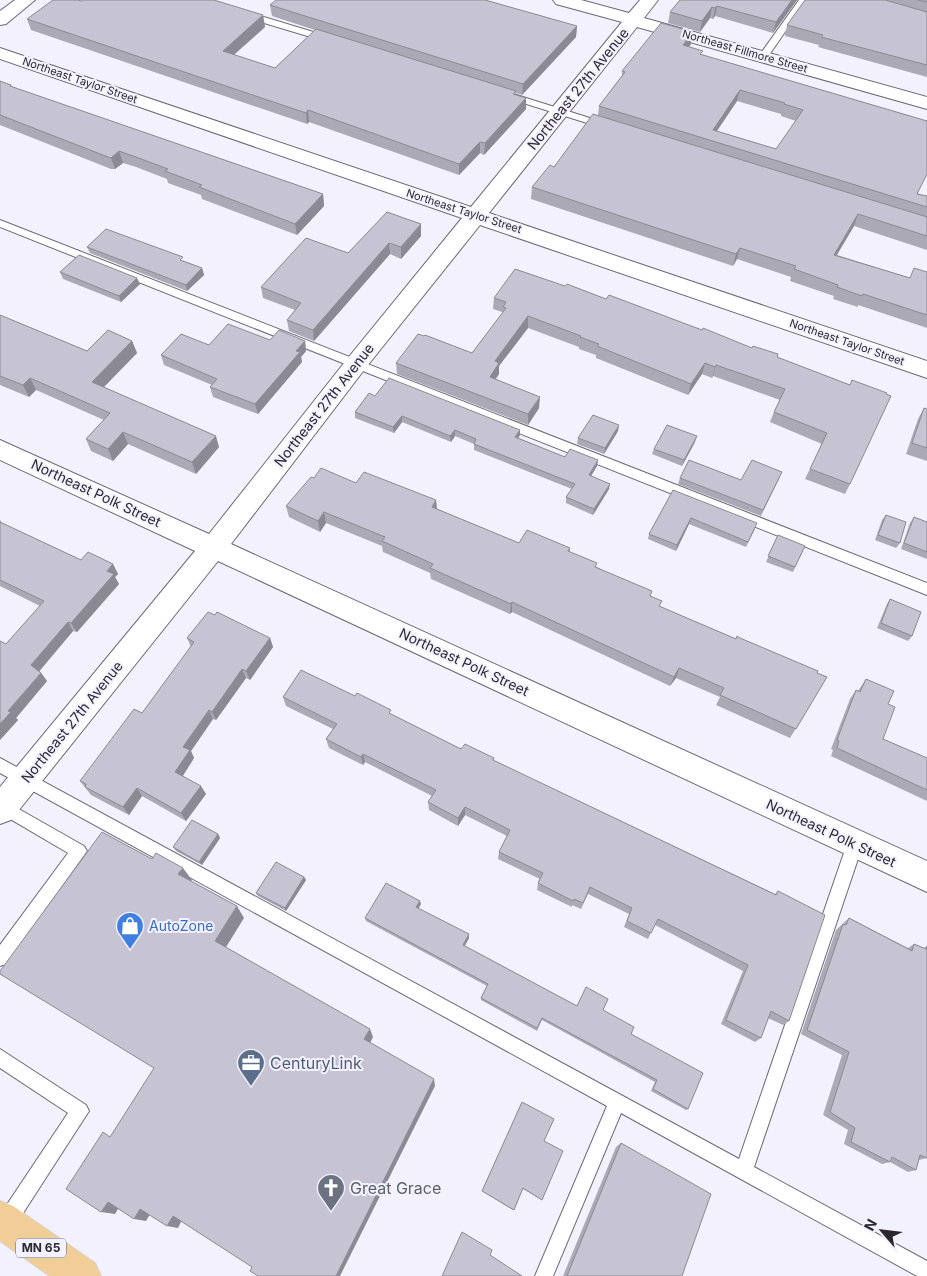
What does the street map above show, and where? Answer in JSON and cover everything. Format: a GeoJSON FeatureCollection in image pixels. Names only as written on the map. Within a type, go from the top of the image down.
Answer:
{"type":"FeatureCollection","features":[{"type":"Feature","properties":{"kind":"main road","name":"MN 65"},"geometry":{"type":"LineString","coordinates":[[2,1224],[82,1276]]}},
{"type":"Feature","properties":{"kind":"street"},"geometry":{"type":"LineString","coordinates":[[0,20],[26,0]]}},
{"type":"Feature","properties":{"kind":"street","name":"Northeast Fillmore Street"},"geometry":{"type":"LineString","coordinates":[[562,0],[927,103]]}},
{"type":"Feature","properties":{"kind":"street","name":"Northeast 27th Avenue"},"geometry":{"type":"LineString","coordinates":[[1,808],[214,547],[356,364],[649,0]]}},
{"type":"Feature","properties":{"kind":"street","name":"Northeast Taylor Street"},"geometry":{"type":"LineString","coordinates":[[0,53],[927,370]]}},
{"type":"Feature","properties":{"kind":"street","name":"Northeast Polk Street"},"geometry":{"type":"LineString","coordinates":[[0,449],[927,877]]}},
{"type":"Feature","properties":{"kind":"lane"},"geometry":{"type":"LineString","coordinates":[[764,56],[802,0]]}},
{"type":"Feature","properties":{"kind":"lane"},"geometry":{"type":"LineString","coordinates":[[236,12],[340,44]]}},
{"type":"Feature","properties":{"kind":"lane"},"geometry":{"type":"LineString","coordinates":[[501,93],[618,129]]}},
{"type":"Feature","properties":{"kind":"lane"},"geometry":{"type":"LineString","coordinates":[[0,223],[927,589]]}},
{"type":"Feature","properties":{"kind":"lane"},"geometry":{"type":"LineString","coordinates":[[0,766],[927,1271]]}},
{"type":"Feature","properties":{"kind":"lane"},"geometry":{"type":"LineString","coordinates":[[0,958],[79,851],[1,808]]}},
{"type":"Feature","properties":{"kind":"lane"},"geometry":{"type":"LineString","coordinates":[[744,1171],[855,844]]}},
{"type":"Feature","properties":{"kind":"lane"},"geometry":{"type":"LineString","coordinates":[[0,1058],[80,1111],[2,1224]]}},
{"type":"Feature","properties":{"kind":"lane"},"geometry":{"type":"LineString","coordinates":[[544,1276],[617,1102]]}},
{"type":"Feature","properties":{"kind":"building"},"geometry":{"type":"Polygon","coordinates":[[[53,0],[214,0],[263,15],[223,51],[275,68],[316,29],[516,91],[513,94],[526,98],[485,143],[480,142],[459,164],[308,110],[306,113],[27,19],[53,0]]]}},
{"type":"Feature","properties":{"kind":"building"},"geometry":{"type":"Polygon","coordinates":[[[276,0],[485,0],[577,26],[523,84],[270,5],[276,0]]]}},
{"type":"Feature","properties":{"kind":"building"},"geometry":{"type":"Polygon","coordinates":[[[680,0],[792,0],[776,22],[717,6],[715,8],[712,7],[702,21],[670,12],[680,0]]]}},
{"type":"Feature","properties":{"kind":"building"},"geometry":{"type":"Polygon","coordinates":[[[805,0],[885,0],[927,12],[927,65],[821,37],[823,35],[787,25],[805,0]]]}},
{"type":"Feature","properties":{"kind":"building"},"geometry":{"type":"Polygon","coordinates":[[[661,23],[693,32],[683,45],[703,51],[700,54],[927,121],[927,174],[917,194],[927,196],[927,207],[599,106],[625,72],[622,71],[661,23]],[[740,90],[713,130],[776,149],[803,110],[740,90]]]}},
{"type":"Feature","properties":{"kind":"building"},"geometry":{"type":"Polygon","coordinates":[[[0,81],[323,194],[295,224],[199,187],[202,185],[165,171],[168,169],[133,156],[119,151],[111,158],[0,115],[0,81]]]}},
{"type":"Feature","properties":{"kind":"building"},"geometry":{"type":"Polygon","coordinates":[[[593,114],[927,217],[927,236],[858,214],[834,255],[910,278],[914,268],[927,272],[927,315],[837,287],[838,285],[794,269],[796,266],[740,248],[736,254],[532,187],[550,165],[554,167],[593,114]]]}},
{"type":"Feature","properties":{"kind":"building"},"geometry":{"type":"Polygon","coordinates":[[[387,212],[421,224],[401,247],[389,243],[313,330],[287,320],[301,303],[261,287],[306,238],[348,253],[387,212]]]}},
{"type":"Feature","properties":{"kind":"building"},"geometry":{"type":"Polygon","coordinates":[[[106,229],[183,257],[180,260],[202,268],[186,285],[87,247],[106,229]]]}},
{"type":"Feature","properties":{"kind":"building"},"geometry":{"type":"Polygon","coordinates":[[[79,255],[137,278],[119,296],[60,272],[79,255]]]}},
{"type":"Feature","properties":{"kind":"building"},"geometry":{"type":"Polygon","coordinates":[[[515,269],[565,286],[567,284],[606,299],[609,295],[702,330],[703,328],[752,348],[753,346],[778,354],[777,357],[850,385],[852,380],[887,393],[891,396],[850,484],[810,469],[827,433],[774,412],[785,389],[716,365],[715,367],[705,363],[691,384],[597,346],[599,344],[581,336],[528,316],[495,361],[499,363],[490,377],[540,397],[528,414],[396,363],[418,334],[472,353],[506,308],[503,307],[506,302],[494,298],[515,269]]]}},
{"type":"Feature","properties":{"kind":"building"},"geometry":{"type":"Polygon","coordinates":[[[0,315],[87,351],[108,330],[132,341],[92,382],[216,436],[192,462],[123,432],[108,449],[86,439],[110,413],[30,378],[23,385],[0,376],[0,315]]]}},
{"type":"Feature","properties":{"kind":"building"},"geometry":{"type":"Polygon","coordinates":[[[228,324],[270,340],[279,330],[305,341],[296,351],[300,352],[255,404],[210,387],[217,379],[161,355],[181,334],[209,345],[228,324]]]}},
{"type":"Feature","properties":{"kind":"building"},"geometry":{"type":"Polygon","coordinates":[[[389,378],[520,430],[515,437],[565,457],[570,449],[598,460],[589,475],[610,484],[594,509],[566,497],[575,484],[474,444],[476,439],[455,430],[450,436],[402,416],[393,427],[355,412],[369,393],[375,396],[389,378]]]}},
{"type":"Feature","properties":{"kind":"building"},"geometry":{"type":"Polygon","coordinates":[[[924,408],[927,409],[927,448],[912,443],[924,408]]]}},
{"type":"Feature","properties":{"kind":"building"},"geometry":{"type":"Polygon","coordinates":[[[593,415],[619,425],[605,448],[578,438],[593,415]]]}},
{"type":"Feature","properties":{"kind":"building"},"geometry":{"type":"Polygon","coordinates":[[[667,425],[697,436],[684,460],[654,449],[667,425]]]}},
{"type":"Feature","properties":{"kind":"building"},"geometry":{"type":"Polygon","coordinates":[[[689,460],[741,480],[752,460],[782,472],[763,510],[680,478],[689,460]]]}},
{"type":"Feature","properties":{"kind":"building"},"geometry":{"type":"Polygon","coordinates":[[[321,468],[356,483],[364,472],[436,500],[432,507],[519,543],[527,530],[570,548],[568,551],[597,563],[595,567],[652,591],[650,596],[662,601],[659,606],[736,639],[737,636],[818,671],[817,673],[827,677],[796,729],[720,695],[724,688],[679,668],[674,677],[512,602],[511,604],[430,568],[433,564],[382,541],[385,537],[324,512],[318,521],[286,506],[311,477],[314,478],[321,468]]]}},
{"type":"Feature","properties":{"kind":"building"},"geometry":{"type":"Polygon","coordinates":[[[673,490],[757,523],[748,542],[691,518],[677,545],[649,534],[673,490]]]}},
{"type":"Feature","properties":{"kind":"building"},"geometry":{"type":"Polygon","coordinates":[[[886,515],[906,522],[900,543],[878,535],[886,515]]]}},
{"type":"Feature","properties":{"kind":"building"},"geometry":{"type":"Polygon","coordinates":[[[914,517],[927,522],[927,552],[904,543],[914,517]]]}},
{"type":"Feature","properties":{"kind":"building"},"geometry":{"type":"Polygon","coordinates":[[[0,522],[81,560],[88,552],[113,564],[107,571],[114,574],[71,623],[68,622],[31,665],[41,673],[8,711],[11,712],[0,724],[0,641],[6,644],[44,601],[0,580],[0,522]]]}},
{"type":"Feature","properties":{"kind":"building"},"geometry":{"type":"Polygon","coordinates":[[[778,535],[805,546],[795,567],[768,556],[778,535]]]}},
{"type":"Feature","properties":{"kind":"building"},"geometry":{"type":"Polygon","coordinates":[[[890,599],[921,612],[912,636],[881,623],[890,599]]]}},
{"type":"Feature","properties":{"kind":"building"},"geometry":{"type":"Polygon","coordinates":[[[208,612],[215,615],[217,612],[270,638],[246,671],[242,669],[212,712],[209,710],[183,747],[190,750],[175,772],[201,786],[181,813],[137,788],[123,807],[85,787],[86,784],[80,781],[134,709],[142,713],[194,642],[187,638],[208,612]]]}},
{"type":"Feature","properties":{"kind":"building"},"geometry":{"type":"Polygon","coordinates":[[[301,670],[355,696],[357,693],[391,710],[389,713],[461,749],[465,744],[494,758],[493,760],[776,895],[778,891],[825,915],[789,1021],[771,1011],[761,1038],[726,1020],[748,965],[658,919],[651,933],[627,921],[632,908],[590,887],[583,903],[574,899],[573,901],[538,883],[543,873],[499,852],[510,830],[465,807],[458,818],[428,802],[436,790],[363,754],[361,757],[326,739],[337,724],[283,697],[301,670]]]}},
{"type":"Feature","properties":{"kind":"building"},"geometry":{"type":"Polygon","coordinates":[[[866,679],[894,691],[888,704],[895,707],[883,739],[927,758],[927,790],[837,748],[839,741],[837,740],[856,690],[860,692],[866,679]]]}},
{"type":"Feature","properties":{"kind":"building"},"geometry":{"type":"Polygon","coordinates":[[[192,820],[218,834],[199,862],[173,847],[192,820]]]}},
{"type":"Feature","properties":{"kind":"building"},"geometry":{"type":"Polygon","coordinates":[[[102,832],[152,859],[156,853],[183,868],[178,874],[237,906],[215,941],[370,1029],[364,1039],[434,1079],[336,1276],[258,1276],[250,1271],[252,1267],[173,1216],[167,1226],[140,1209],[134,1219],[108,1202],[101,1212],[66,1189],[103,1132],[110,1137],[154,1068],[0,974],[0,971],[102,832]]]}},
{"type":"Feature","properties":{"kind":"building"},"geometry":{"type":"Polygon","coordinates":[[[276,862],[304,877],[285,908],[256,893],[276,862]]]}},
{"type":"Feature","properties":{"kind":"building"},"geometry":{"type":"Polygon","coordinates":[[[386,883],[420,901],[416,907],[469,934],[463,945],[577,1006],[586,987],[608,999],[603,1010],[634,1027],[631,1034],[703,1073],[688,1109],[653,1089],[657,1080],[542,1018],[537,1028],[481,998],[488,984],[365,918],[386,883]]]}},
{"type":"Feature","properties":{"kind":"building"},"geometry":{"type":"Polygon","coordinates":[[[849,918],[912,951],[914,944],[926,949],[927,946],[927,1158],[920,1155],[916,1170],[892,1157],[890,1162],[851,1142],[855,1128],[830,1112],[849,1052],[807,1030],[843,924],[846,925],[849,918]]]}},
{"type":"Feature","properties":{"kind":"building"},"geometry":{"type":"Polygon","coordinates":[[[522,1102],[554,1119],[544,1141],[563,1151],[542,1200],[523,1188],[514,1210],[482,1191],[522,1102]]]}},
{"type":"Feature","properties":{"kind":"building"},"geometry":{"type":"Polygon","coordinates":[[[621,1143],[711,1194],[682,1276],[567,1276],[621,1143]]]}},
{"type":"Feature","properties":{"kind":"building"},"geometry":{"type":"Polygon","coordinates":[[[462,1232],[492,1250],[490,1255],[522,1276],[442,1276],[462,1232]]]}},
{"type":"Feature","properties":{"kind":"place","name":"AutoZone"},"geometry":{"type":"Point","coordinates":[130,950]}},
{"type":"Feature","properties":{"kind":"place","name":"CenturyLink"},"geometry":{"type":"Point","coordinates":[251,1087]}},
{"type":"Feature","properties":{"kind":"place","name":"Great Grace"},"geometry":{"type":"Point","coordinates":[331,1212]}}]}
